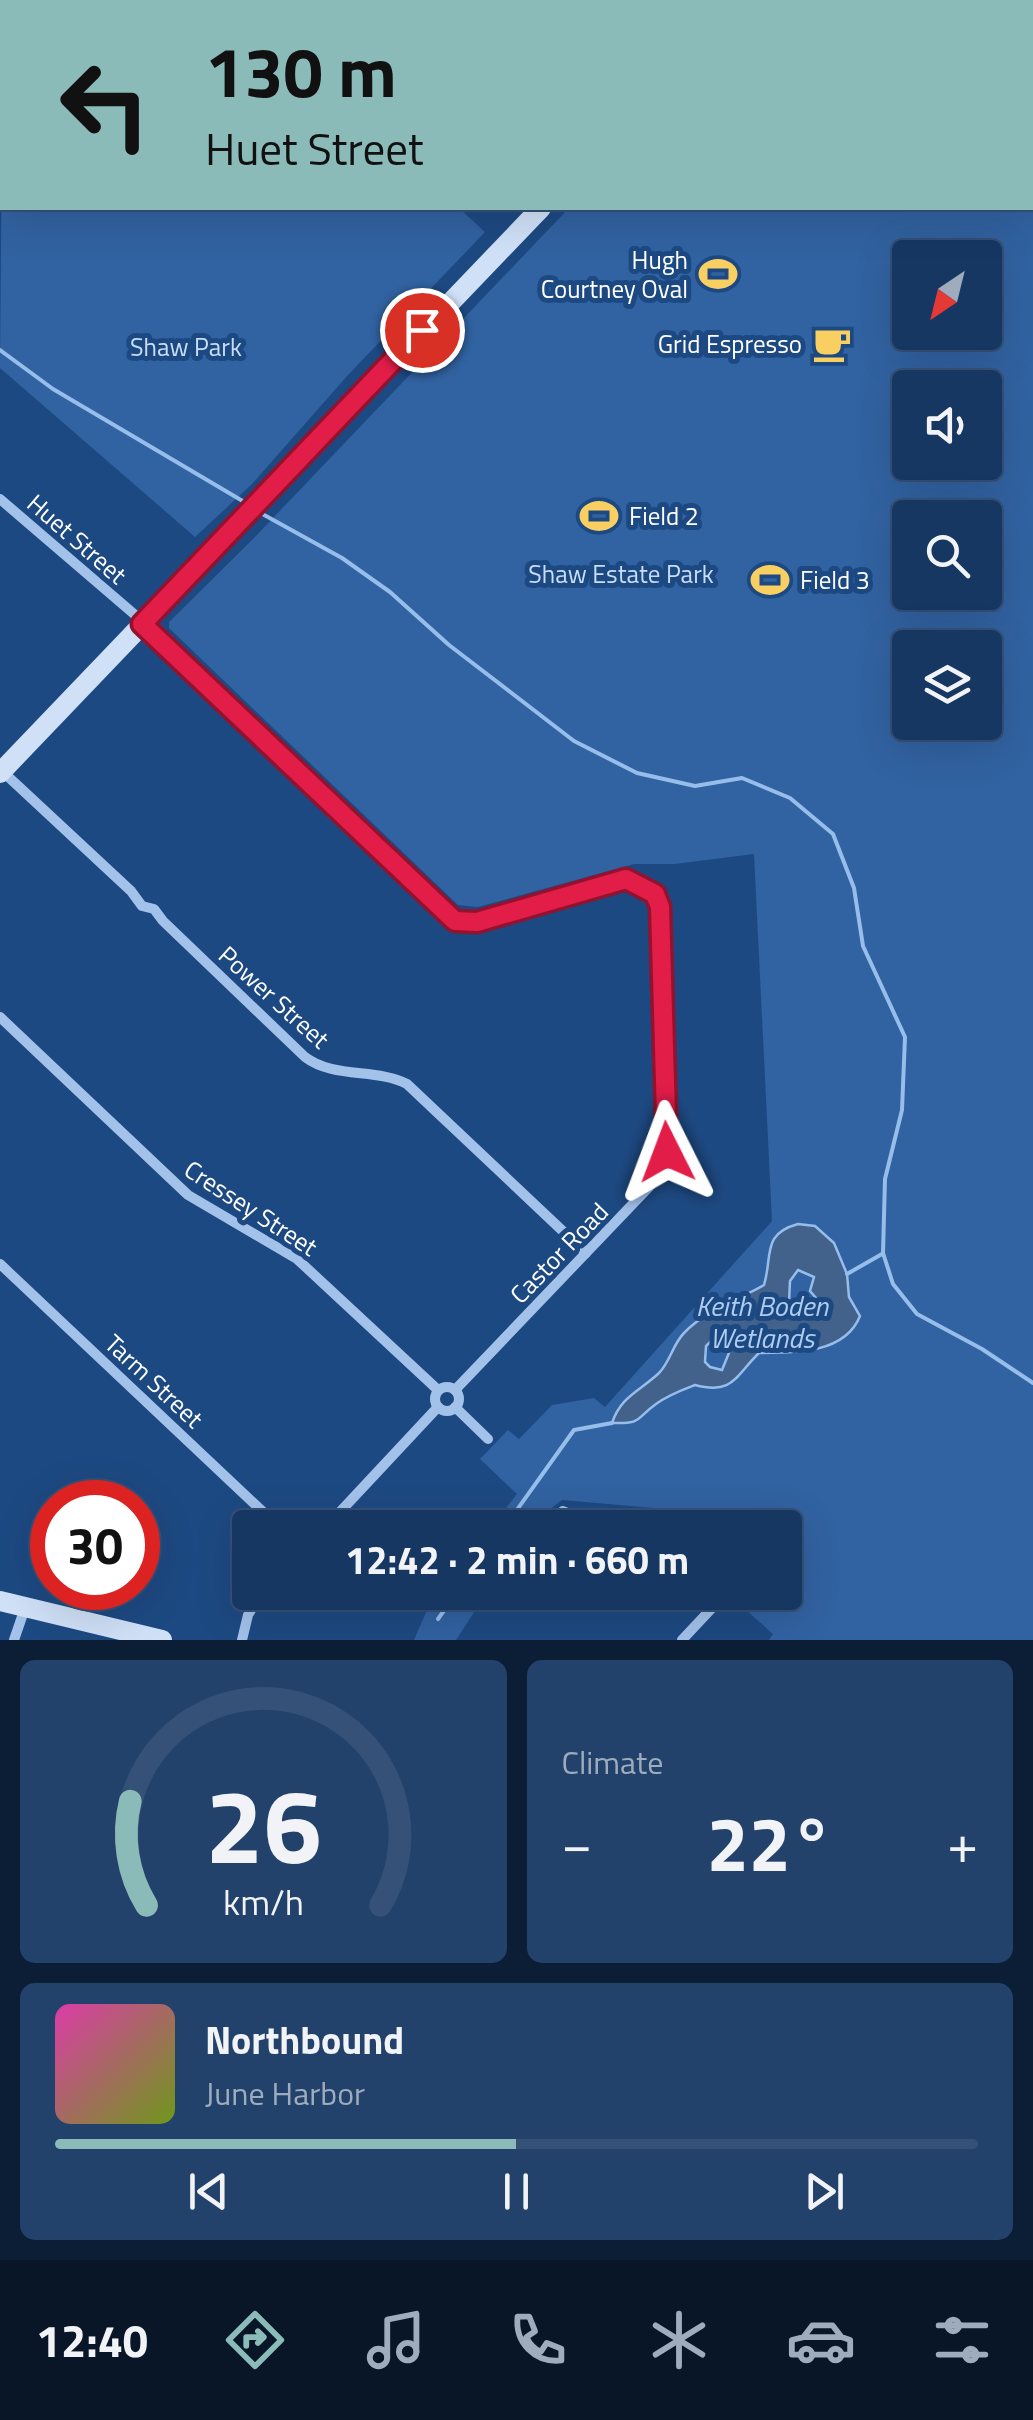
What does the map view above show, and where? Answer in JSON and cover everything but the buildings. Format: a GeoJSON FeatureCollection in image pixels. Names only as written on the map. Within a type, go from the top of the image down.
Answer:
{"type":"FeatureCollection","features":[{"type":"Feature","properties":{"kind":"street"},"geometry":{"type":"LineString","coordinates":[[1,771],[539,210]]}},
{"type":"Feature","properties":{"kind":"street","name":"Huet Street"},"geometry":{"type":"LineString","coordinates":[[0,499],[142,624],[455,921],[477,922],[626,879],[652,892]]}},
{"type":"Feature","properties":{"kind":"street","name":"Power Street"},"geometry":{"type":"LineString","coordinates":[[1,771],[132,892],[142,906],[154,910],[304,1057],[320,1066],[408,1084],[586,1253]]}},
{"type":"Feature","properties":{"kind":"street","name":"Castor Road"},"geometry":{"type":"LineString","coordinates":[[455,1390],[656,1178],[666,1160],[660,907],[652,892]]}},
{"type":"Feature","properties":{"kind":"street","name":"Cressey Street"},"geometry":{"type":"LineString","coordinates":[[0,1017],[188,1195],[297,1258],[438,1390]]}},
{"type":"Feature","properties":{"kind":"street","name":"Tarm Street"},"geometry":{"type":"LineString","coordinates":[[0,1264],[261,1510]]}},
{"type":"Feature","properties":{"kind":"street"},"geometry":{"type":"LineString","coordinates":[[438,1390],[455,1390],[455,1406],[445,1410],[438,1407],[438,1390]]}},
{"type":"Feature","properties":{"kind":"street"},"geometry":{"type":"LineString","coordinates":[[455,1406],[488,1439]]}},
{"type":"Feature","properties":{"kind":"street"},"geometry":{"type":"LineString","coordinates":[[342,1510],[438,1407]]}},
{"type":"Feature","properties":{"kind":"street"},"geometry":{"type":"LineString","coordinates":[[0,1600],[162,1640]]}},
{"type":"Feature","properties":{"kind":"street"},"geometry":{"type":"LineString","coordinates":[[14,1640],[25,1606]]}},
{"type":"Feature","properties":{"kind":"street"},"geometry":{"type":"LineString","coordinates":[[242,1640],[251,1610]]}},
{"type":"Feature","properties":{"kind":"street"},"geometry":{"type":"LineString","coordinates":[[682,1640],[711,1610]]}},
{"type":"Feature","properties":{"kind":"green space","name":"Shaw Park"},"geometry":{"type":"Polygon","coordinates":[[[1,210],[461,210],[485,232],[348,375],[252,484],[195,537],[0,368],[1,210]]]}},
{"type":"Feature","properties":{"kind":"green space","name":"Shaw Estate Park"},"geometry":{"type":"Polygon","coordinates":[[[567,210],[1033,210],[1033,1640],[769,1640],[773,1634],[746,1610],[802,1610],[802,1510],[676,1510],[562,1500],[549,1510],[504,1510],[517,1494],[480,1459],[508,1430],[519,1439],[552,1405],[594,1398],[605,1407],[772,1221],[754,854],[675,864],[634,864],[478,907],[458,905],[169,628],[169,622],[567,210]]]}},
{"type":"Feature","properties":{"kind":"green space"},"geometry":{"type":"Polygon","coordinates":[[[427,1610],[476,1610],[456,1640],[414,1640],[427,1610]]]}},
{"type":"Feature","properties":{"kind":"water","name":"Keith Boden Wetlands"},"geometry":{"type":"Polygon","coordinates":[[[798,1224],[815,1226],[834,1243],[847,1274],[849,1297],[860,1316],[853,1328],[843,1338],[817,1349],[759,1353],[726,1385],[695,1385],[665,1398],[634,1421],[612,1423],[626,1400],[663,1369],[680,1337],[693,1325],[764,1285],[770,1247],[786,1228],[798,1224]],[[798,1270],[790,1281],[789,1303],[804,1312],[823,1313],[826,1309],[822,1299],[810,1291],[814,1277],[798,1270]],[[714,1338],[706,1346],[705,1362],[722,1370],[731,1348],[725,1339],[714,1338]]]}},
{"type":"Feature","properties":{"kind":"waterway"},"geometry":{"type":"LineString","coordinates":[[0,350],[53,389],[246,503]]}},
{"type":"Feature","properties":{"kind":"waterway"},"geometry":{"type":"LineString","coordinates":[[257,511],[342,558],[390,592],[449,645],[574,741],[637,773],[695,786],[742,778],[790,798],[833,834],[854,888],[863,946],[905,1037],[902,1110],[885,1179],[883,1253],[893,1284],[917,1314],[982,1349],[1033,1383]]}},
{"type":"Feature","properties":{"kind":"waterway"},"geometry":{"type":"LineString","coordinates":[[847,1274],[882,1254]]}},
{"type":"Feature","properties":{"kind":"waterway"},"geometry":{"type":"LineString","coordinates":[[517,1510],[574,1430],[612,1423]]}},
{"type":"Feature","properties":{"kind":"waterway"},"geometry":{"type":"LineString","coordinates":[[438,1619],[444,1610]]}},
{"type":"Feature","properties":{"kind":"place","name":"Hugh Courtney Oval"},"geometry":{"type":"Point","coordinates":[718,274]}},
{"type":"Feature","properties":{"kind":"place","name":"Grid Espresso"},"geometry":{"type":"Point","coordinates":[832,344]}},
{"type":"Feature","properties":{"kind":"place","name":"Field 2"},"geometry":{"type":"Point","coordinates":[599,516]}},
{"type":"Feature","properties":{"kind":"place","name":"Field 3"},"geometry":{"type":"Point","coordinates":[770,580]}},
{"type":"Feature","properties":{"kind":"route"},"geometry":{"type":"LineString","coordinates":[[422,330],[142,624],[400,873],[455,921],[477,922],[626,879],[655,894],[660,907],[667,1152]]}}]}
